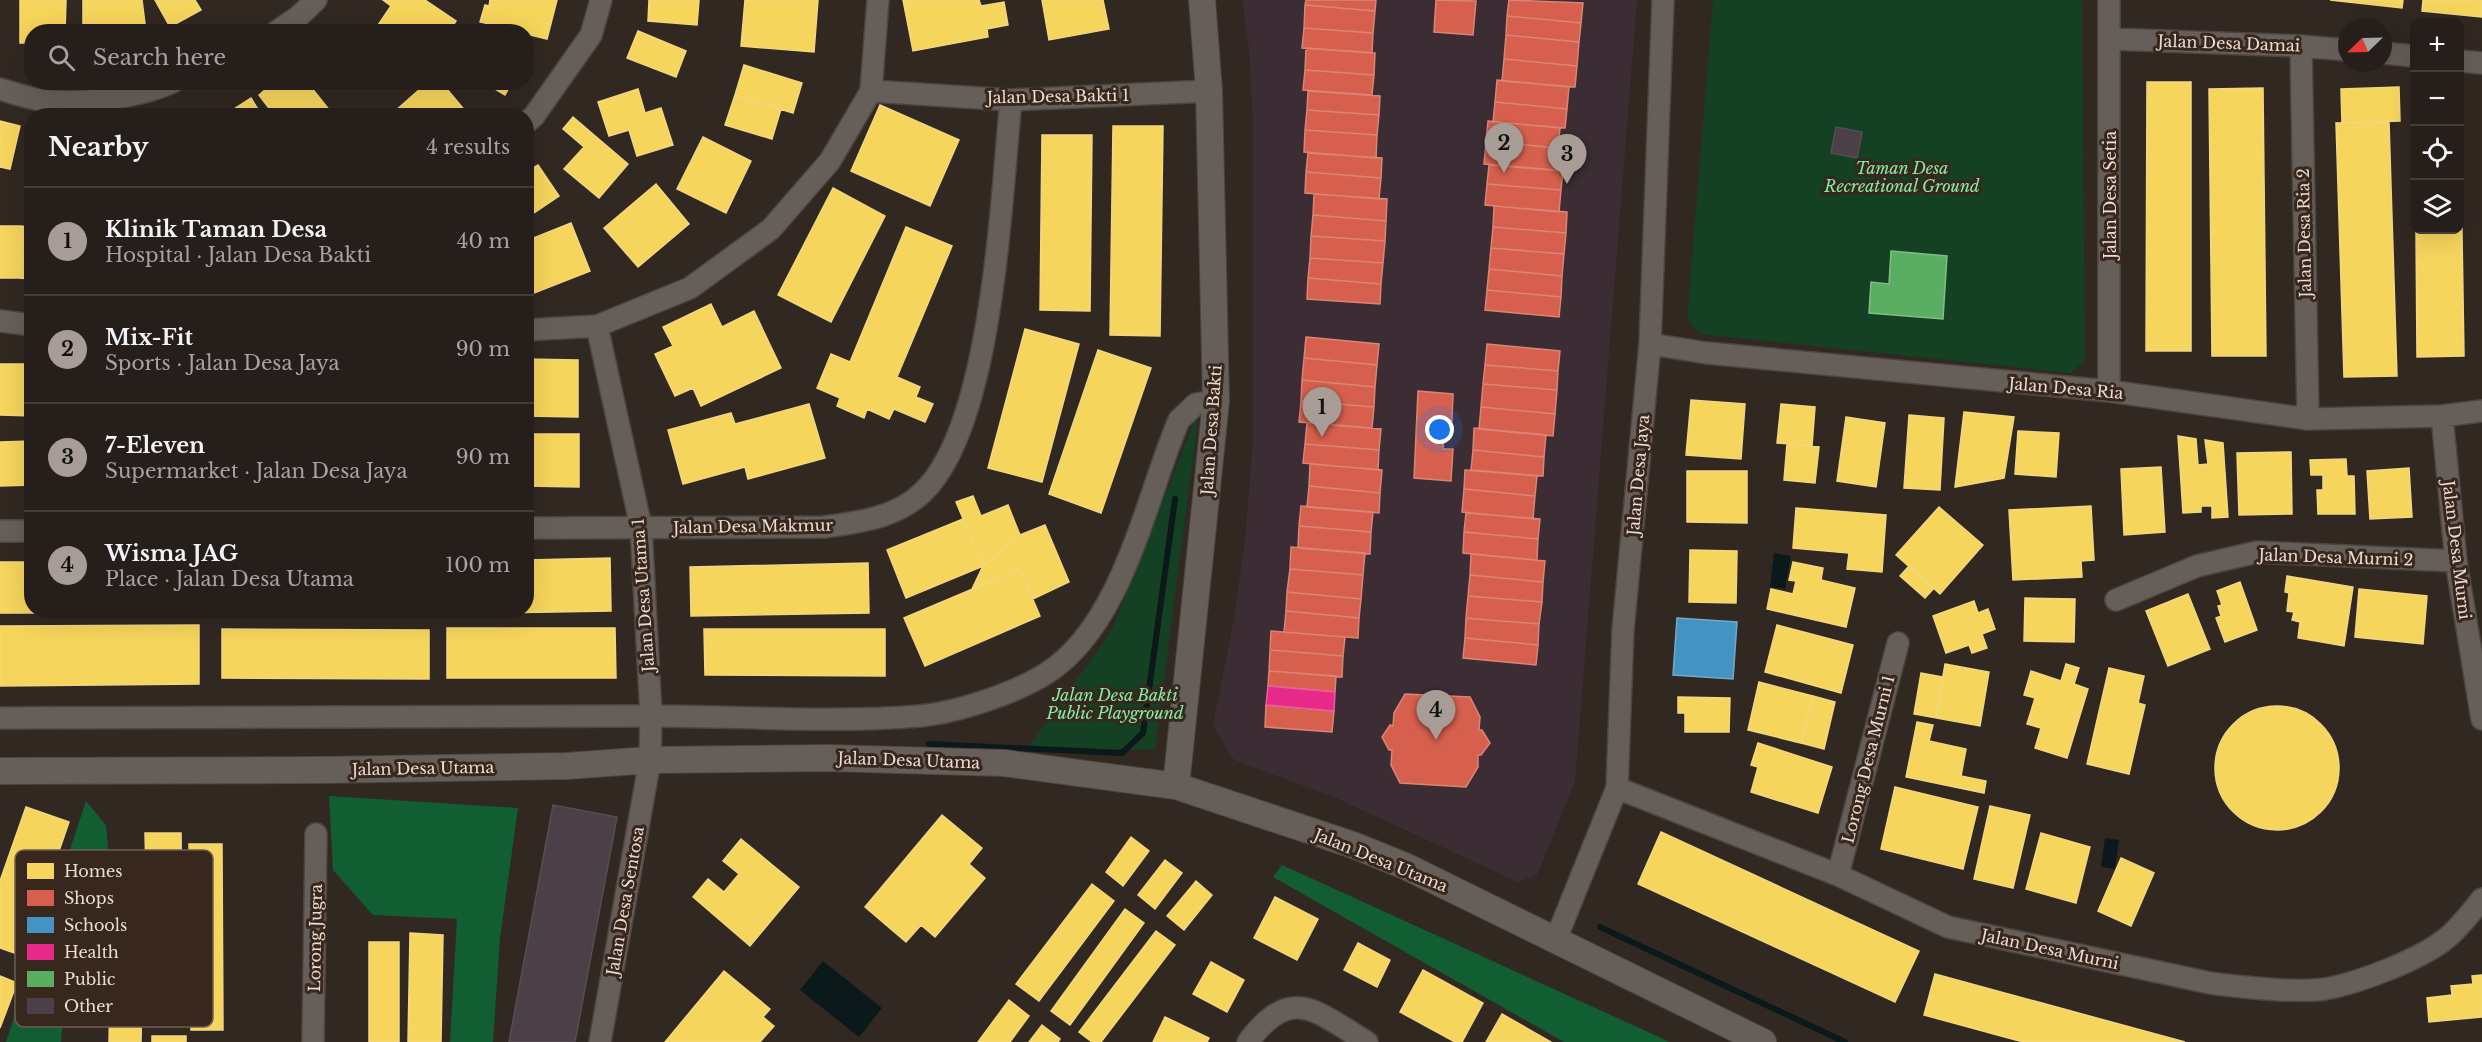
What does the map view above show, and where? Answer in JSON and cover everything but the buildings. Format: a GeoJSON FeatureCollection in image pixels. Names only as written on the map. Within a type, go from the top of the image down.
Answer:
{"type":"FeatureCollection","features":[{"type":"Feature","properties":{"kind":"street"},"geometry":{"type":"LineString","coordinates":[[288,24],[316,0]]}},
{"type":"Feature","properties":{"kind":"street"},"geometry":{"type":"LineString","coordinates":[[534,116],[591,35],[601,0]]}},
{"type":"Feature","properties":{"kind":"street"},"geometry":{"type":"LineString","coordinates":[[534,330],[597,326],[690,288],[771,229],[830,160],[872,91],[878,0]]}},
{"type":"Feature","properties":{"kind":"street","name":"Jalan Desa Bakti"},"geometry":{"type":"LineString","coordinates":[[1176,786],[1194,634],[1216,401],[1209,91],[1202,0]]}},
{"type":"Feature","properties":{"kind":"street","name":"Jalan Desa Jaya"},"geometry":{"type":"LineString","coordinates":[[1556,939],[1617,788],[1623,630],[1650,344],[1663,0]]}},
{"type":"Feature","properties":{"kind":"street","name":"Jalan Desa Setia"},"geometry":{"type":"LineString","coordinates":[[2109,0],[2109,391]]}},
{"type":"Feature","properties":{"kind":"street","name":"Jalan Desa Damai"},"geometry":{"type":"LineString","coordinates":[[2110,39],[2338,49]]}},
{"type":"Feature","properties":{"kind":"street","name":"Jalan Desa Ria 2"},"geometry":{"type":"LineString","coordinates":[[2301,46],[2308,419]]}},
{"type":"Feature","properties":{"kind":"street"},"geometry":{"type":"LineString","coordinates":[[2392,54],[2410,56]]}},
{"type":"Feature","properties":{"kind":"street"},"geometry":{"type":"LineString","coordinates":[[2464,61],[2482,63]]}},
{"type":"Feature","properties":{"kind":"street"},"geometry":{"type":"LineString","coordinates":[[0,89],[42,100],[109,99],[157,90]]}},
{"type":"Feature","properties":{"kind":"street","name":"Jalan Desa Bakti 1"},"geometry":{"type":"LineString","coordinates":[[872,91],[1011,100],[1209,91]]}},
{"type":"Feature","properties":{"kind":"street","name":"Jalan Desa Makmur"},"geometry":{"type":"LineString","coordinates":[[534,528],[825,527],[869,521],[901,507],[921,494],[941,472],[957,441],[975,384],[992,289],[1011,100]]}},
{"type":"Feature","properties":{"kind":"street"},"geometry":{"type":"LineString","coordinates":[[0,321],[24,324]]}},
{"type":"Feature","properties":{"kind":"street","name":"Jalan Desa Utama 1"},"geometry":{"type":"LineString","coordinates":[[597,326],[641,527],[651,716],[650,759]]}},
{"type":"Feature","properties":{"kind":"street","name":"Jalan Desa Ria"},"geometry":{"type":"LineString","coordinates":[[1650,344],[1707,353],[2109,391],[2308,419],[2442,416],[2482,411]]}},
{"type":"Feature","properties":{"kind":"street"},"geometry":{"type":"LineString","coordinates":[[0,718],[651,716],[866,718],[923,716],[967,705],[1046,673],[1080,645],[1107,606],[1179,420],[1196,404],[1216,401]]}},
{"type":"Feature","properties":{"kind":"street","name":"Jalan Desa Murni"},"geometry":{"type":"LineString","coordinates":[[2442,416],[2456,561],[2482,719]]}},
{"type":"Feature","properties":{"kind":"street"},"geometry":{"type":"LineString","coordinates":[[0,531],[24,531]]}},
{"type":"Feature","properties":{"kind":"street","name":"Jalan Desa Murni 2"},"geometry":{"type":"LineString","coordinates":[[2116,600],[2197,566],[2257,552],[2456,561]]}},
{"type":"Feature","properties":{"kind":"street","name":"Lorong Desa Murni 1"},"geometry":{"type":"LineString","coordinates":[[1838,875],[1898,643]]}},
{"type":"Feature","properties":{"kind":"street","name":"Jalan Desa Utama"},"geometry":{"type":"LineString","coordinates":[[0,771],[332,770],[567,766],[650,759],[830,758],[1004,763],[1176,786],[1353,844],[1405,866],[1762,1042]]}},
{"type":"Feature","properties":{"kind":"street","name":"Jalan Desa Sentosa"},"geometry":{"type":"LineString","coordinates":[[600,1042],[650,759]]}},
{"type":"Feature","properties":{"kind":"street","name":"Jalan Desa Murni"},"geometry":{"type":"LineString","coordinates":[[1617,788],[1838,875],[1948,927],[2210,983],[2242,987],[2323,989],[2366,978],[2393,968],[2448,937],[2482,899]]}},
{"type":"Feature","properties":{"kind":"street","name":"Lorong Jugra"},"geometry":{"type":"LineString","coordinates":[[313,1042],[316,834]]}},
{"type":"Feature","properties":{"kind":"street"},"geometry":{"type":"LineString","coordinates":[[1248,1042],[1262,1023],[1285,1007],[1311,1009],[1367,1042]]}},
{"type":"Feature","properties":{"kind":"shaded area"},"geometry":{"type":"Polygon","coordinates":[[[1242,0],[1637,0],[1575,782],[1537,875],[1518,882],[1334,797],[1234,760],[1213,725],[1234,619],[1246,530],[1253,440],[1253,123],[1249,49],[1242,0]]]}},
{"type":"Feature","properties":{"kind":"shaded area"},"geometry":{"type":"Polygon","coordinates":[[[1774,553],[1791,556],[1785,589],[1770,587],[1774,553]]]}},
{"type":"Feature","properties":{"kind":"shaded area"},"geometry":{"type":"Polygon","coordinates":[[[2105,838],[2119,840],[2115,869],[2101,867],[2105,838]]]}},
{"type":"Feature","properties":{"kind":"shaded area"},"geometry":{"type":"Polygon","coordinates":[[[823,961],[882,1008],[859,1037],[800,990],[823,961]]]}},
{"type":"Feature","properties":{"kind":"green space","name":"Taman Desa Recreational Ground"},"geometry":{"type":"Polygon","coordinates":[[[1713,0],[2082,0],[2085,360],[2071,373],[1700,334],[1687,319],[1713,0]]]}},
{"type":"Feature","properties":{"kind":"green space","name":"Jalan Desa Bakti Public Playground"},"geometry":{"type":"Polygon","coordinates":[[[1199,410],[1155,750],[1028,748],[1111,632],[1199,410]]]}},
{"type":"Feature","properties":{"kind":"green space"},"geometry":{"type":"Polygon","coordinates":[[[329,796],[518,808],[500,938],[493,1042],[450,1042],[457,919],[373,915],[333,870],[329,796]]]}},
{"type":"Feature","properties":{"kind":"green space"},"geometry":{"type":"Polygon","coordinates":[[[86,801],[106,825],[108,850],[70,850],[86,801]]]}},
{"type":"Feature","properties":{"kind":"green space"},"geometry":{"type":"Polygon","coordinates":[[[1282,865],[1670,1042],[1564,1042],[1273,877],[1282,865]]]}},
{"type":"Feature","properties":{"kind":"green space"},"geometry":{"type":"Polygon","coordinates":[[[15,1015],[15,1027],[62,1027],[61,1042],[6,1042],[15,1015]]]}},
{"type":"Feature","properties":{"kind":"waterway"},"geometry":{"type":"LineString","coordinates":[[929,744],[1122,753],[1143,733],[1175,499]]}},
{"type":"Feature","properties":{"kind":"waterway"},"geometry":{"type":"LineString","coordinates":[[1600,927],[1845,1042]]}},
{"type":"Feature","properties":{"kind":"place","name":"Mix-Fit"},"geometry":{"type":"Point","coordinates":[1504,173]}},
{"type":"Feature","properties":{"kind":"place","name":"7-Eleven"},"geometry":{"type":"Point","coordinates":[1567,184]}},
{"type":"Feature","properties":{"kind":"place","name":"Klinik Taman Desa"},"geometry":{"type":"Point","coordinates":[1322,437]}},
{"type":"Feature","properties":{"kind":"place","name":"Wisma JAG"},"geometry":{"type":"Point","coordinates":[1436,740]}}]}
